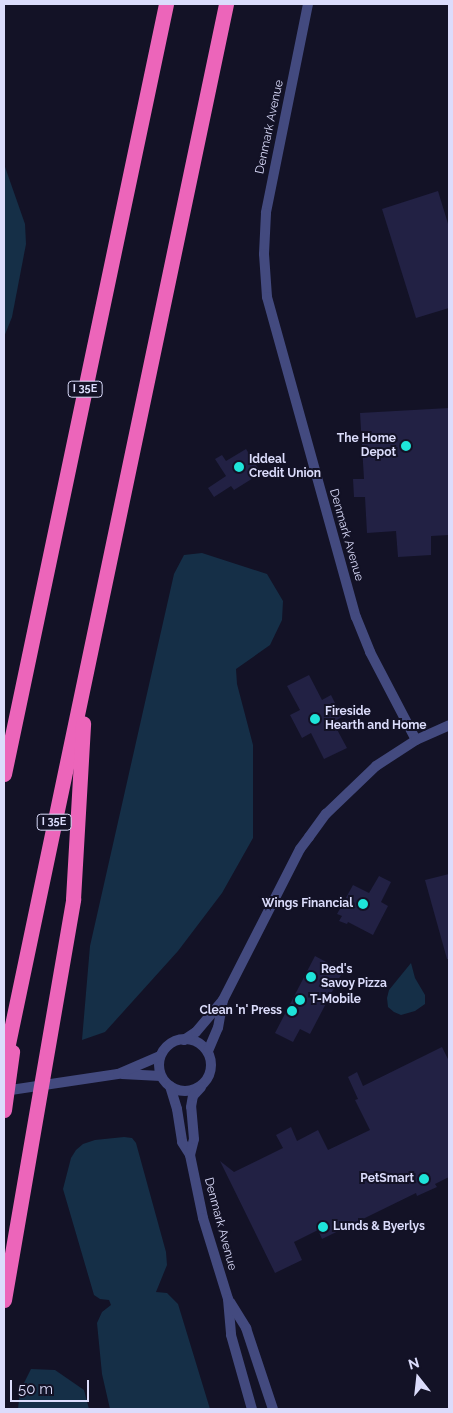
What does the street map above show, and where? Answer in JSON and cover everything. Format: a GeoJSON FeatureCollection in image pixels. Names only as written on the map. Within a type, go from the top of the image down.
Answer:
{"type":"FeatureCollection","features":[{"type":"Feature","properties":{"kind":"highway","name":"I 35E"},"geometry":{"type":"LineString","coordinates":[[4,774],[166,4]]}},
{"type":"Feature","properties":{"kind":"highway","name":"I 35E"},"geometry":{"type":"LineString","coordinates":[[4,1063],[226,4]]}},
{"type":"Feature","properties":{"kind":"highway"},"geometry":{"type":"LineString","coordinates":[[4,1300],[73,899],[86,673]]}},
{"type":"Feature","properties":{"kind":"highway"},"geometry":{"type":"LineString","coordinates":[[4,1110],[22,975]]}},
{"type":"Feature","properties":{"kind":"street","name":"Denmark Avenue"},"geometry":{"type":"LineString","coordinates":[[308,4],[266,213],[264,254],[267,297],[356,617],[370,652],[416,740]]}},
{"type":"Feature","properties":{"kind":"street"},"geometry":{"type":"LineString","coordinates":[[184,1040],[196,1032],[223,1000],[300,849],[326,814],[376,766],[416,740],[449,725]]}},
{"type":"Feature","properties":{"kind":"street"},"geometry":{"type":"LineString","coordinates":[[208,1051],[218,1028],[223,1000]]}},
{"type":"Feature","properties":{"kind":"street"},"geometry":{"type":"LineString","coordinates":[[4,1091],[78,1082],[118,1074],[160,1056],[171,1042],[190,1039],[208,1051],[211,1072],[202,1086],[187,1092],[173,1089],[161,1076],[160,1056]]}},
{"type":"Feature","properties":{"kind":"street"},"geometry":{"type":"LineString","coordinates":[[118,1074],[161,1076]]}},
{"type":"Feature","properties":{"kind":"street","name":"Denmark Avenue"},"geometry":{"type":"LineString","coordinates":[[170,1086],[177,1108],[182,1142],[190,1155],[203,1218],[228,1299],[231,1335],[252,1409]]}},
{"type":"Feature","properties":{"kind":"street","name":"Denmark Avenue"},"geometry":{"type":"LineString","coordinates":[[190,1155],[194,1139],[191,1107],[194,1096],[202,1086]]}},
{"type":"Feature","properties":{"kind":"street","name":"Denmark Avenue"},"geometry":{"type":"LineString","coordinates":[[228,1299],[246,1328],[273,1409]]}},
{"type":"Feature","properties":{"kind":"water"},"geometry":{"type":"Polygon","coordinates":[[[4,164],[25,224],[26,244],[12,317],[4,337],[4,164]]]}},
{"type":"Feature","properties":{"kind":"water"},"geometry":{"type":"Polygon","coordinates":[[[202,553],[267,574],[283,601],[282,620],[270,645],[236,669],[237,684],[253,745],[253,838],[222,893],[178,951],[105,1032],[82,1040],[90,946],[174,574],[184,555],[202,553]]]}},
{"type":"Feature","properties":{"kind":"water"},"geometry":{"type":"Polygon","coordinates":[[[411,963],[415,978],[425,995],[425,1004],[415,1011],[401,1015],[388,1007],[387,998],[389,990],[411,963]]]}},
{"type":"Feature","properties":{"kind":"water"},"geometry":{"type":"Polygon","coordinates":[[[132,1138],[136,1143],[166,1252],[167,1265],[156,1292],[167,1293],[178,1304],[210,1409],[110,1409],[102,1374],[97,1323],[102,1312],[111,1305],[109,1300],[100,1299],[94,1295],[63,1189],[71,1158],[83,1144],[95,1140],[132,1138]]]}},
{"type":"Feature","properties":{"kind":"water"},"geometry":{"type":"Polygon","coordinates":[[[31,1369],[55,1370],[84,1390],[89,1409],[18,1409],[20,1391],[31,1369]]]}},
{"type":"Feature","properties":{"kind":"building"},"geometry":{"type":"Polygon","coordinates":[[[438,191],[449,227],[449,308],[416,318],[382,209],[438,191]]]}},
{"type":"Feature","properties":{"kind":"building","name":"The Home Depot"},"geometry":{"type":"Polygon","coordinates":[[[449,408],[449,535],[431,536],[431,555],[398,557],[396,531],[367,533],[365,497],[354,497],[353,479],[364,479],[360,413],[449,408]]]}},
{"type":"Feature","properties":{"kind":"building","name":"Iddeal Credit Union"},"geometry":{"type":"Polygon","coordinates":[[[246,449],[261,473],[234,490],[231,486],[214,497],[208,488],[226,476],[215,459],[222,455],[226,461],[246,449]]]}},
{"type":"Feature","properties":{"kind":"building","name":"Fireside Hearth and Home"},"geometry":{"type":"Polygon","coordinates":[[[309,675],[322,700],[331,695],[342,717],[333,722],[347,748],[324,759],[311,733],[302,738],[290,715],[300,710],[287,686],[309,675]]]}},
{"type":"Feature","properties":{"kind":"building"},"geometry":{"type":"Polygon","coordinates":[[[449,874],[449,959],[447,959],[425,880],[449,874]]]}},
{"type":"Feature","properties":{"kind":"building","name":"Wings Financial"},"geometry":{"type":"Polygon","coordinates":[[[379,876],[391,882],[381,902],[388,906],[373,935],[348,922],[347,924],[339,921],[342,916],[337,914],[353,885],[369,893],[379,876]]]}},
{"type":"Feature","properties":{"kind":"building"},"geometry":{"type":"Polygon","coordinates":[[[315,956],[343,971],[310,1034],[300,1029],[293,1042],[275,1033],[315,956]]]}},
{"type":"Feature","properties":{"kind":"building"},"geometry":{"type":"Polygon","coordinates":[[[442,1047],[449,1061],[449,1177],[435,1184],[437,1187],[417,1196],[416,1193],[322,1239],[318,1230],[294,1242],[302,1260],[275,1273],[220,1161],[234,1172],[283,1148],[276,1135],[291,1127],[297,1141],[318,1130],[328,1150],[370,1130],[355,1100],[358,1099],[348,1077],[357,1072],[363,1086],[442,1047]]]}},
{"type":"Feature","properties":{"kind":"place","name":"The Home Depot"},"geometry":{"type":"Point","coordinates":[406,446]}},
{"type":"Feature","properties":{"kind":"place","name":"Iddeal Credit Union"},"geometry":{"type":"Point","coordinates":[239,467]}},
{"type":"Feature","properties":{"kind":"place","name":"Fireside Hearth and Home"},"geometry":{"type":"Point","coordinates":[315,719]}},
{"type":"Feature","properties":{"kind":"place","name":"Wings Financial"},"geometry":{"type":"Point","coordinates":[363,904]}},
{"type":"Feature","properties":{"kind":"place","name":"Red's Savoy Pizza"},"geometry":{"type":"Point","coordinates":[311,977]}},
{"type":"Feature","properties":{"kind":"place","name":"T-Mobile"},"geometry":{"type":"Point","coordinates":[300,1000]}},
{"type":"Feature","properties":{"kind":"place","name":"Clean 'n' Press"},"geometry":{"type":"Point","coordinates":[292,1011]}},
{"type":"Feature","properties":{"kind":"place","name":"PetSmart"},"geometry":{"type":"Point","coordinates":[424,1179]}},
{"type":"Feature","properties":{"kind":"place","name":"Lunds & Byerlys"},"geometry":{"type":"Point","coordinates":[323,1227]}}]}
